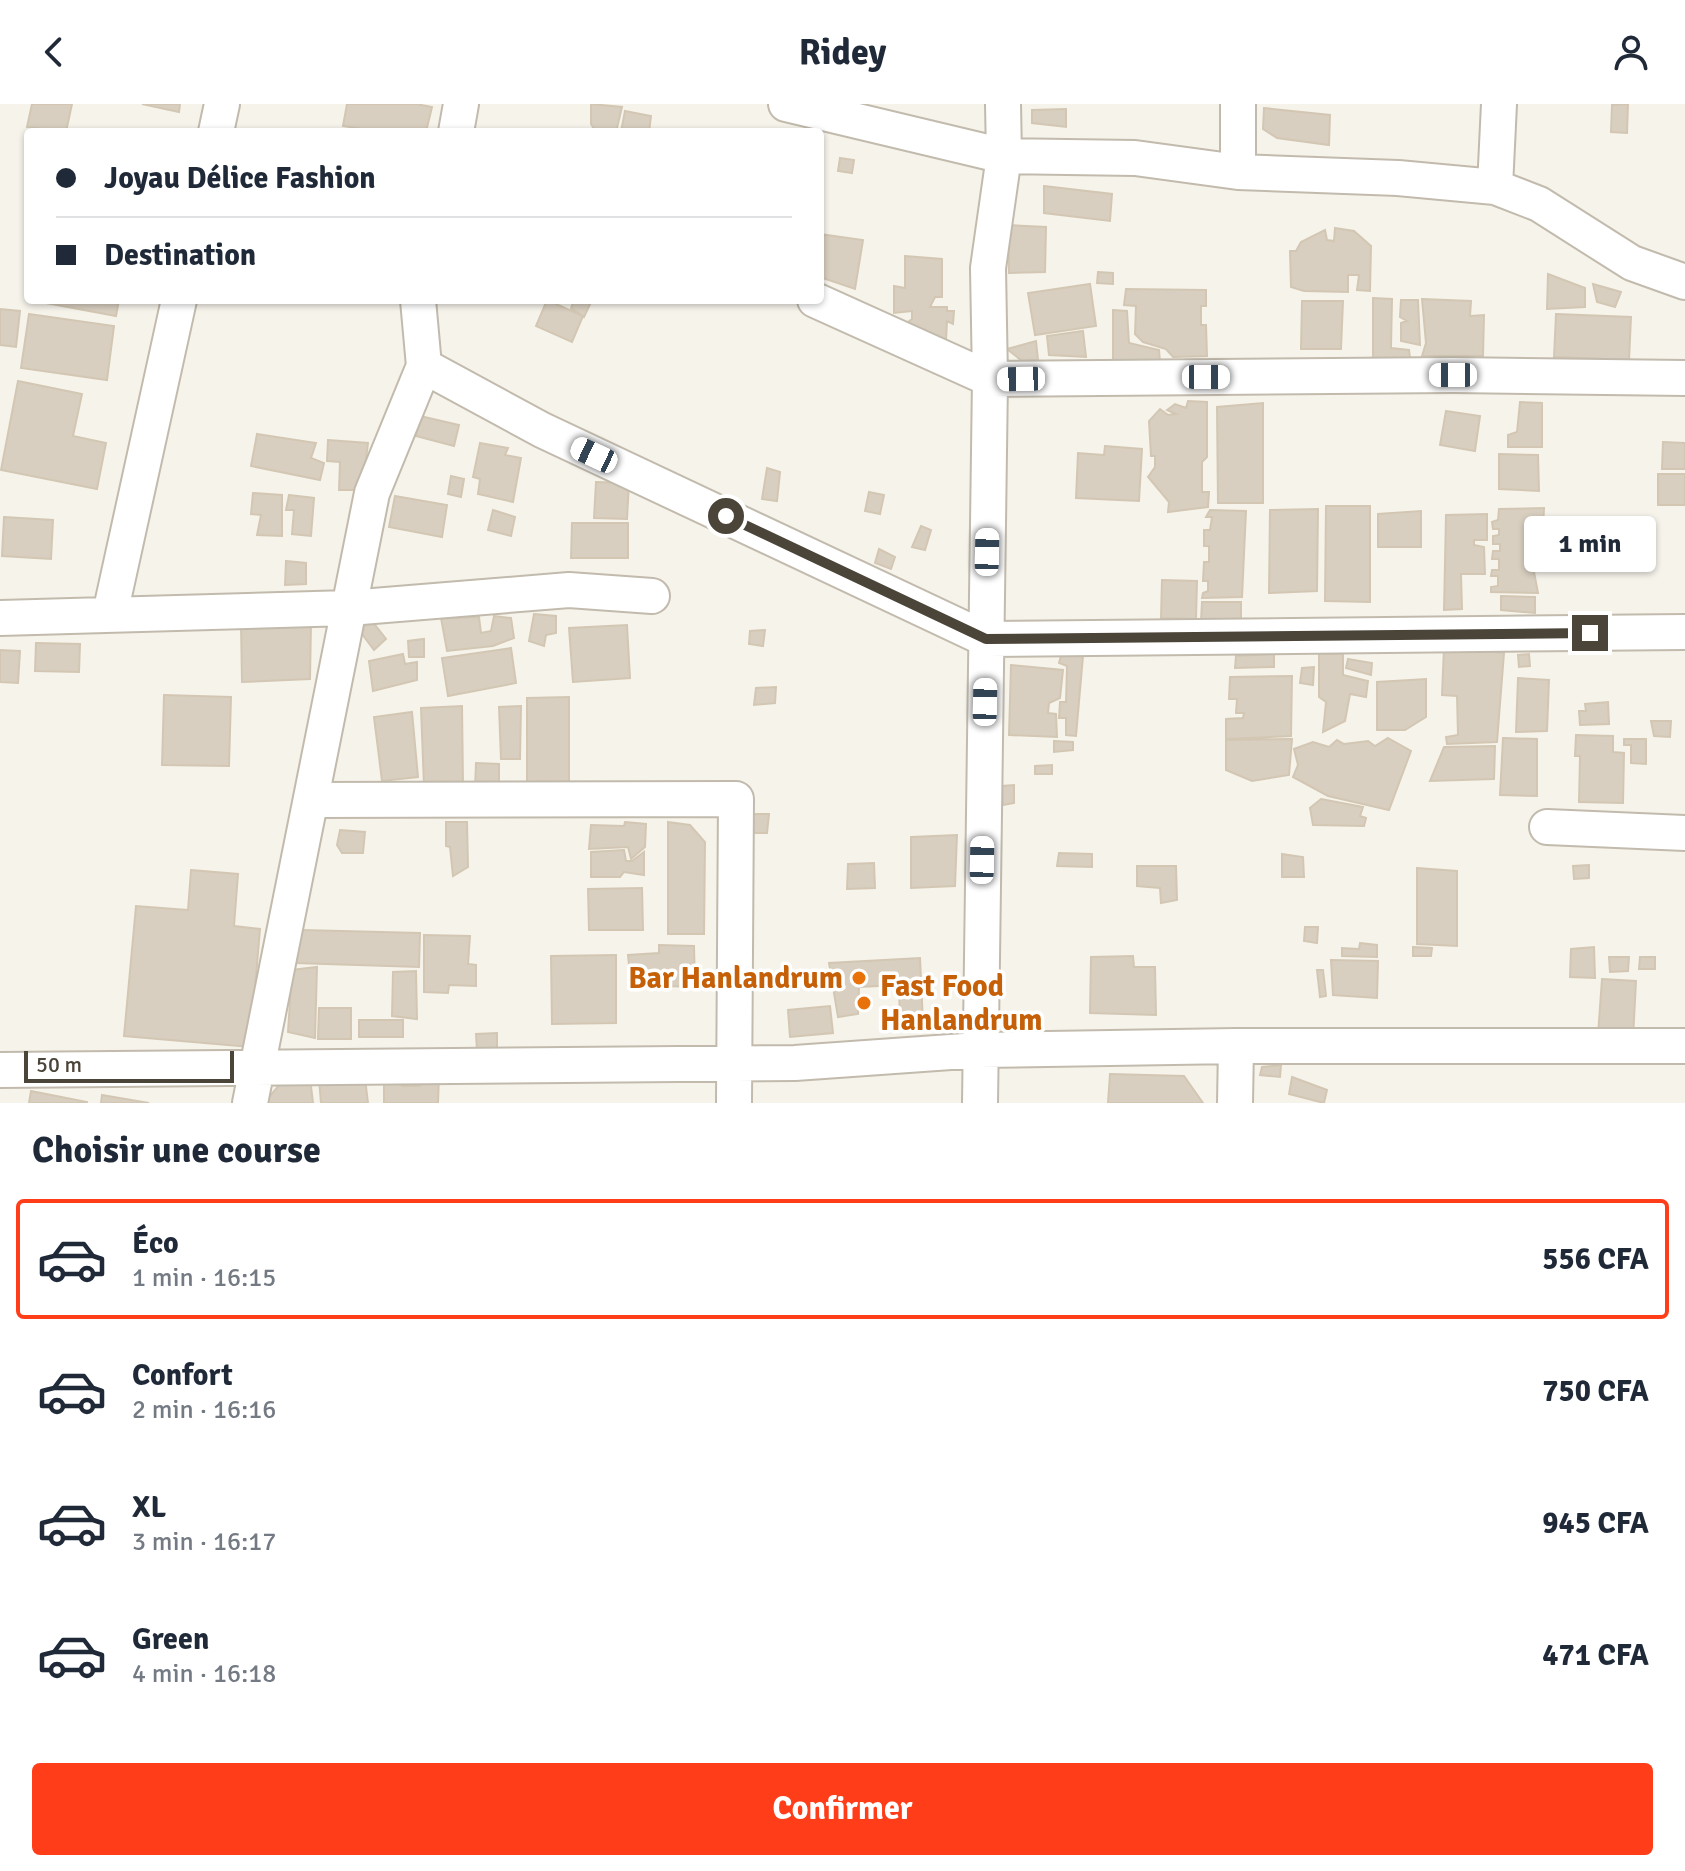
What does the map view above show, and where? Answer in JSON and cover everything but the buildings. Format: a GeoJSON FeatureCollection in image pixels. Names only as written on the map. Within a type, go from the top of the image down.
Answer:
{"type":"FeatureCollection","features":[{"type":"Feature","properties":{"kind":"street"},"geometry":{"type":"LineString","coordinates":[[217,128],[222,104]]}},
{"type":"Feature","properties":{"kind":"street"},"geometry":{"type":"LineString","coordinates":[[786,104],[1004,156],[1135,158],[1238,172],[1398,178],[1495,187],[1539,204],[1632,263],[1685,282]]}},
{"type":"Feature","properties":{"kind":"street"},"geometry":{"type":"LineString","coordinates":[[980,1103],[990,379],[988,268],[1004,156],[1003,104]]}},
{"type":"Feature","properties":{"kind":"street"},"geometry":{"type":"LineString","coordinates":[[1238,104],[1238,172]]}},
{"type":"Feature","properties":{"kind":"street"},"geometry":{"type":"LineString","coordinates":[[1495,187],[1499,104]]}},
{"type":"Feature","properties":{"kind":"street"},"geometry":{"type":"LineString","coordinates":[[110,614],[178,304]]}},
{"type":"Feature","properties":{"kind":"street"},"geometry":{"type":"LineString","coordinates":[[250,1103],[372,493],[424,366],[418,304]]}},
{"type":"Feature","properties":{"kind":"street"},"geometry":{"type":"LineString","coordinates":[[824,304],[990,379],[1437,375],[1685,378]]}},
{"type":"Feature","properties":{"kind":"street"},"geometry":{"type":"LineString","coordinates":[[424,366],[542,430],[986,639],[1685,632]]}},
{"type":"Feature","properties":{"kind":"street"},"geometry":{"type":"LineString","coordinates":[[0,618],[349,608],[569,590],[652,596]]}},
{"type":"Feature","properties":{"kind":"street"},"geometry":{"type":"LineString","coordinates":[[313,800],[736,799],[734,1103]]}},
{"type":"Feature","properties":{"kind":"street"},"geometry":{"type":"LineString","coordinates":[[1547,827],[1685,833]]}},
{"type":"Feature","properties":{"kind":"street"},"geometry":{"type":"LineString","coordinates":[[1235,1103],[1236,1046]]}},
{"type":"Feature","properties":{"kind":"street"},"geometry":{"type":"LineString","coordinates":[[1,1074],[256,1065],[795,1063],[979,1050],[1236,1046],[1685,1046]]}},
{"type":"Feature","properties":{"kind":"place","name":"Bar Hanlandrum"},"geometry":{"type":"Point","coordinates":[859,978]}},
{"type":"Feature","properties":{"kind":"place","name":"Fast Food Hanlandrum"},"geometry":{"type":"Point","coordinates":[864,1003]}},
{"type":"Feature","properties":{"kind":"route"},"geometry":{"type":"LineString","coordinates":[[726,516],[986,639],[1590,633]]}}]}
